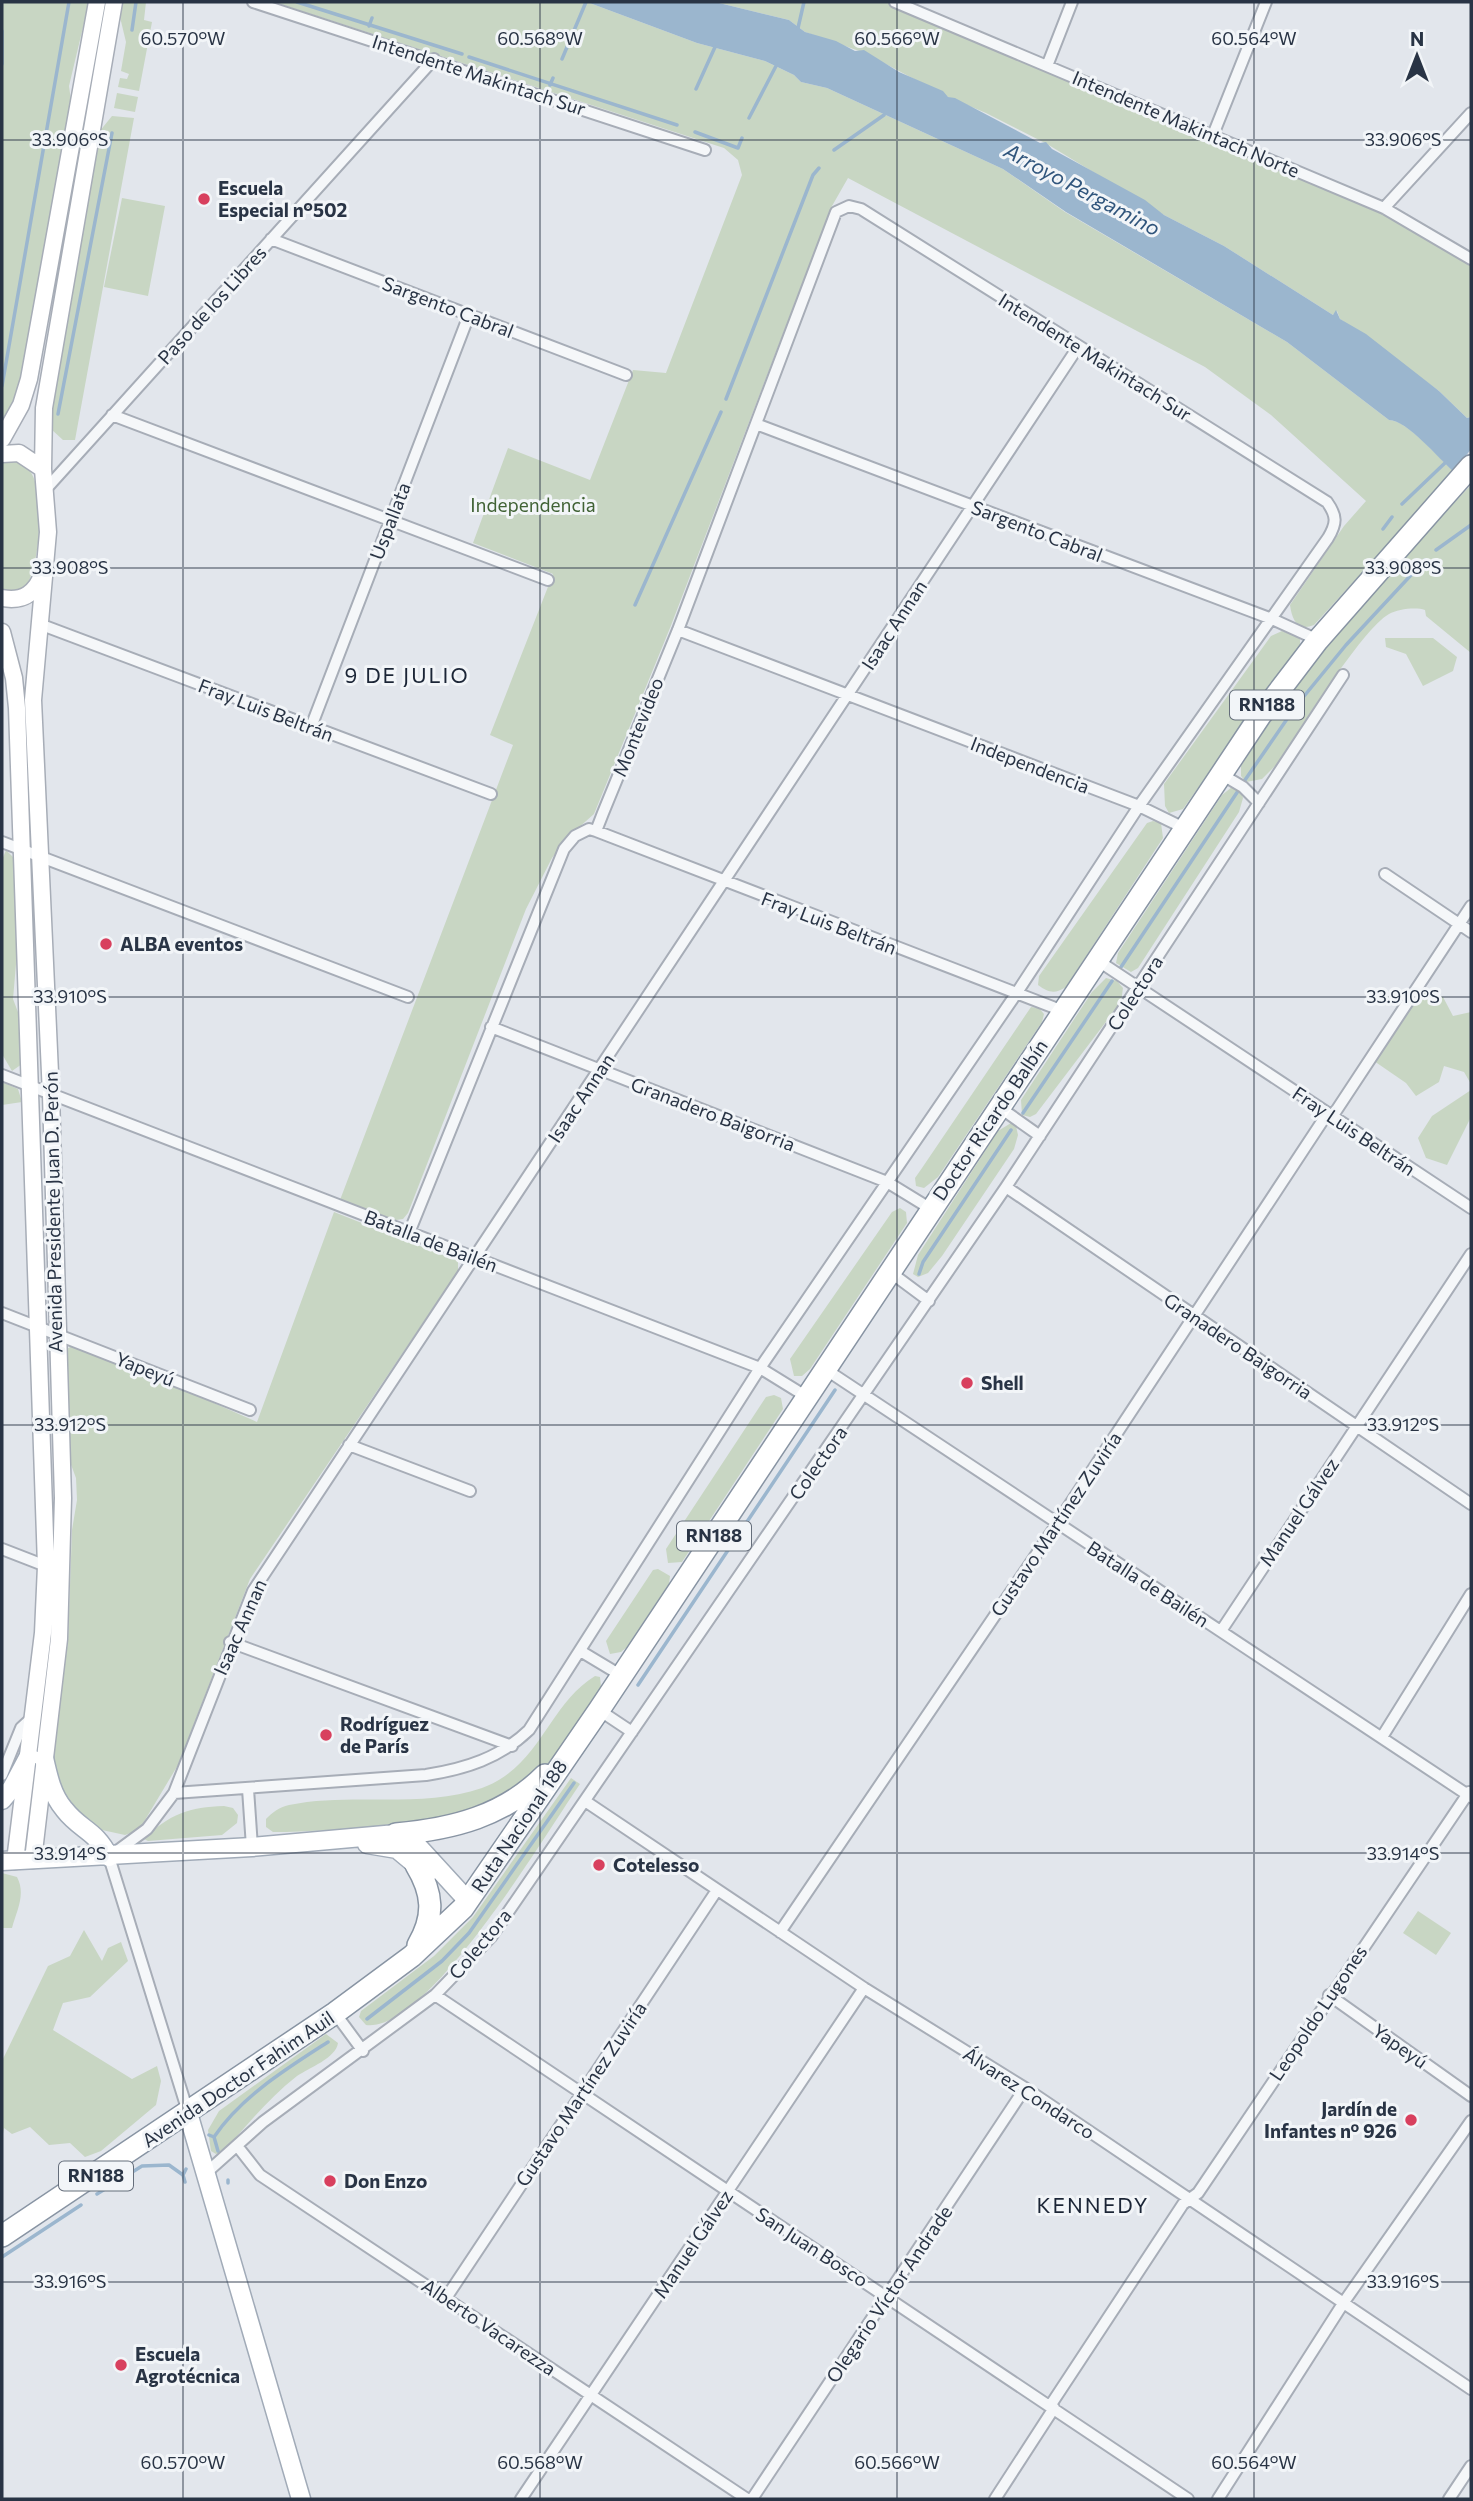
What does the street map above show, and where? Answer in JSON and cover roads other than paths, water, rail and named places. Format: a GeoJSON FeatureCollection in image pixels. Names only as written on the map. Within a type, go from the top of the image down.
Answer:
{"type":"FeatureCollection","features":[{"type":"Feature","properties":{"kind":"highway","name":"Doctor Ricardo Balbín"},"geometry":{"type":"LineString","coordinates":[[576,1743],[1184,828],[1279,690],[1318,640],[1471,466]]}},
{"type":"Feature","properties":{"kind":"highway"},"geometry":{"type":"LineString","coordinates":[[397,1834],[447,1828],[489,1815],[529,1790],[576,1743]]}},
{"type":"Feature","properties":{"kind":"highway","name":"Ruta Nacional 188"},"geometry":{"type":"LineString","coordinates":[[465,1904],[576,1743]]}},
{"type":"Feature","properties":{"kind":"highway"},"geometry":{"type":"LineString","coordinates":[[412,1956],[431,1915],[428,1890],[416,1865]]}},
{"type":"Feature","properties":{"kind":"highway","name":"Avenida Doctor Fahim Auil"},"geometry":{"type":"LineString","coordinates":[[2,2236],[335,2013],[412,1956],[465,1904]]}},
{"type":"Feature","properties":{"kind":"main road"},"geometry":{"type":"LineString","coordinates":[[2,439],[21,405],[29,379],[97,2]]}},
{"type":"Feature","properties":{"kind":"main road","name":"Avenida Presidente Juan D. Perón"},"geometry":{"type":"LineString","coordinates":[[36,1757],[33,1717],[63,1498],[56,1334],[51,1095],[33,700],[46,564],[46,489],[43,469],[46,383],[114,2]]}},
{"type":"Feature","properties":{"kind":"main road"},"geometry":{"type":"LineString","coordinates":[[2,454],[19,453],[43,469]]}},
{"type":"Feature","properties":{"kind":"main road","name":"Avenida Presidente Juan D. Perón"},"geometry":{"type":"LineString","coordinates":[[2,598],[15,600],[30,594],[38,585],[46,564]]}},
{"type":"Feature","properties":{"kind":"main road","name":"Avenida Presidente Juan D. Perón"},"geometry":{"type":"LineString","coordinates":[[2,632],[14,678],[17,708],[39,1327],[59,1639],[17,1861]]}},
{"type":"Feature","properties":{"kind":"main road"},"geometry":{"type":"LineString","coordinates":[[2,1800],[36,1757],[64,1809],[100,1838],[109,1857]]}},
{"type":"Feature","properties":{"kind":"main road"},"geometry":{"type":"LineString","coordinates":[[17,1861],[252,1847],[397,1834],[414,1842],[465,1904]]}},
{"type":"Feature","properties":{"kind":"main road"},"geometry":{"type":"LineString","coordinates":[[252,1847],[378,1844],[397,1849],[465,1904]]}},
{"type":"Feature","properties":{"kind":"main road"},"geometry":{"type":"LineString","coordinates":[[188,2113],[301,2499]]}},
{"type":"Feature","properties":{"kind":"street","name":"Intendente Makintach Sur"},"geometry":{"type":"LineString","coordinates":[[253,2],[705,150]]}},
{"type":"Feature","properties":{"kind":"street","name":"Intendente Makintach Norte"},"geometry":{"type":"LineString","coordinates":[[895,2],[1384,208],[1471,259]]}},
{"type":"Feature","properties":{"kind":"street"},"geometry":{"type":"LineString","coordinates":[[1046,66],[1072,2]]}},
{"type":"Feature","properties":{"kind":"street"},"geometry":{"type":"LineString","coordinates":[[1213,135],[1266,2]]}},
{"type":"Feature","properties":{"kind":"street","name":"Paso de los Libres"},"geometry":{"type":"LineString","coordinates":[[46,489],[434,60]]}},
{"type":"Feature","properties":{"kind":"street"},"geometry":{"type":"LineString","coordinates":[[1384,208],[1471,113]]}},
{"type":"Feature","properties":{"kind":"street","name":"Intendente Makintach Sur"},"geometry":{"type":"LineString","coordinates":[[849,206],[861,209],[1327,502],[1336,515],[1335,526],[1272,619]]}},
{"type":"Feature","properties":{"kind":"street","name":"Montevideo"},"geometry":{"type":"LineString","coordinates":[[596,831],[678,630],[836,212],[849,206]]}},
{"type":"Feature","properties":{"kind":"street","name":"Sargento Cabral"},"geometry":{"type":"LineString","coordinates":[[271,239],[626,375]]}},
{"type":"Feature","properties":{"kind":"street","name":"Uspallata"},"geometry":{"type":"LineString","coordinates":[[312,727],[469,316]]}},
{"type":"Feature","properties":{"kind":"street","name":"Isaac Annan"},"geometry":{"type":"LineString","coordinates":[[109,1857],[147,1829],[174,1793],[230,1643],[253,1591],[1078,347]]}},
{"type":"Feature","properties":{"kind":"street"},"geometry":{"type":"LineString","coordinates":[[112,415],[548,580]]}},
{"type":"Feature","properties":{"kind":"street","name":"Sargento Cabral"},"geometry":{"type":"LineString","coordinates":[[756,424],[1272,619],[1318,640]]}},
{"type":"Feature","properties":{"kind":"street"},"geometry":{"type":"LineString","coordinates":[[174,1793],[426,1775],[455,1770],[512,1746],[529,1730],[582,1652],[760,1368],[1016,994],[1139,806],[1272,619]]}},
{"type":"Feature","properties":{"kind":"street","name":"Fray Luis Beltrán"},"geometry":{"type":"LineString","coordinates":[[42,625],[491,794]]}},
{"type":"Feature","properties":{"kind":"street","name":"Independencia"},"geometry":{"type":"LineString","coordinates":[[678,630],[1139,806],[1184,828]]}},
{"type":"Feature","properties":{"kind":"street","name":"Colectora"},"geometry":{"type":"LineString","coordinates":[[206,2173],[263,2122],[435,1996],[492,1937],[1006,1187],[1343,675]]}},
{"type":"Feature","properties":{"kind":"street"},"geometry":{"type":"LineString","coordinates":[[1221,774],[1243,787],[1259,803]]}},
{"type":"Feature","properties":{"kind":"street"},"geometry":{"type":"LineString","coordinates":[[409,1233],[564,849],[575,836],[589,829],[596,831]]}},
{"type":"Feature","properties":{"kind":"street","name":"Fray Luis Beltrán"},"geometry":{"type":"LineString","coordinates":[[596,831],[723,883],[1063,1011]]}},
{"type":"Feature","properties":{"kind":"street"},"geometry":{"type":"LineString","coordinates":[[2,842],[408,997]]}},
{"type":"Feature","properties":{"kind":"street"},"geometry":{"type":"LineString","coordinates":[[1385,874],[1471,932]]}},
{"type":"Feature","properties":{"kind":"street","name":"Gustavo Martínez Zuviría"},"geometry":{"type":"LineString","coordinates":[[780,1932],[1058,1524],[1471,906]]}},
{"type":"Feature","properties":{"kind":"street","name":"Fray Luis Beltrán"},"geometry":{"type":"LineString","coordinates":[[1097,960],[1471,1208]]}},
{"type":"Feature","properties":{"kind":"street","name":"Granadero Baigorria"},"geometry":{"type":"LineString","coordinates":[[491,1027],[887,1182],[931,1209]]}},
{"type":"Feature","properties":{"kind":"street","name":"Batalla de Bailén"},"geometry":{"type":"LineString","coordinates":[[2,1074],[760,1368],[807,1396]]}},
{"type":"Feature","properties":{"kind":"street"},"geometry":{"type":"LineString","coordinates":[[999,1107],[1040,1136]]}},
{"type":"Feature","properties":{"kind":"street","name":"Granadero Baigorria"},"geometry":{"type":"LineString","coordinates":[[1006,1187],[1471,1504]]}},
{"type":"Feature","properties":{"kind":"street","name":"Manuel Gálvez"},"geometry":{"type":"LineString","coordinates":[[1220,1631],[1471,1254]]}},
{"type":"Feature","properties":{"kind":"street"},"geometry":{"type":"LineString","coordinates":[[890,1272],[929,1301]]}},
{"type":"Feature","properties":{"kind":"street","name":"Yapeyú"},"geometry":{"type":"LineString","coordinates":[[2,1313],[250,1410]]}},
{"type":"Feature","properties":{"kind":"street","name":"Batalla de Bailén"},"geometry":{"type":"LineString","coordinates":[[825,1369],[1470,1795]]}},
{"type":"Feature","properties":{"kind":"street"},"geometry":{"type":"LineString","coordinates":[[349,1445],[470,1491]]}},
{"type":"Feature","properties":{"kind":"street"},"geometry":{"type":"LineString","coordinates":[[2,1549],[54,1569]]}},
{"type":"Feature","properties":{"kind":"street"},"geometry":{"type":"LineString","coordinates":[[1382,1737],[1471,1594]]}},
{"type":"Feature","properties":{"kind":"street"},"geometry":{"type":"LineString","coordinates":[[230,1643],[512,1746]]}},
{"type":"Feature","properties":{"kind":"street"},"geometry":{"type":"LineString","coordinates":[[582,1652],[622,1676]]}},
{"type":"Feature","properties":{"kind":"street"},"geometry":{"type":"LineString","coordinates":[[599,1710],[632,1732]]}},
{"type":"Feature","properties":{"kind":"street"},"geometry":{"type":"LineString","coordinates":[[2,1775],[21,1728],[33,1717]]}},
{"type":"Feature","properties":{"kind":"street"},"geometry":{"type":"LineString","coordinates":[[248,1789],[252,1847]]}},
{"type":"Feature","properties":{"kind":"street","name":"Leopoldo Lugones"},"geometry":{"type":"LineString","coordinates":[[995,2499],[1189,2199],[1198,2193],[1329,1996],[1470,1795]]}},
{"type":"Feature","properties":{"kind":"street","name":"Álvarez Condarco"},"geometry":{"type":"LineString","coordinates":[[584,1801],[864,1988],[1025,2088],[1471,2389]]}},
{"type":"Feature","properties":{"kind":"street"},"geometry":{"type":"LineString","coordinates":[[109,1857],[188,2113]]}},
{"type":"Feature","properties":{"kind":"street","name":"Gustavo Martínez Zuviría"},"geometry":{"type":"LineString","coordinates":[[446,2298],[717,1890]]}},
{"type":"Feature","properties":{"kind":"street","name":"Manuel Gálvez"},"geometry":{"type":"LineString","coordinates":[[521,2499],[864,1988]]}},
{"type":"Feature","properties":{"kind":"street","name":"San Juan Bosco"},"geometry":{"type":"LineString","coordinates":[[435,1996],[1188,2499]]}},
{"type":"Feature","properties":{"kind":"street","name":"Yapeyú"},"geometry":{"type":"LineString","coordinates":[[1329,1996],[1471,2096]]}},
{"type":"Feature","properties":{"kind":"street"},"geometry":{"type":"LineString","coordinates":[[335,2013],[363,2051]]}},
{"type":"Feature","properties":{"kind":"street","name":"Olegario Víctor Andrade"},"geometry":{"type":"LineString","coordinates":[[749,2499],[889,2297],[1025,2088]]}},
{"type":"Feature","properties":{"kind":"street"},"geometry":{"type":"LineString","coordinates":[[1219,2499],[1344,2302],[1471,2121]]}},
{"type":"Feature","properties":{"kind":"street","name":"Alberto Vacarezza"},"geometry":{"type":"LineString","coordinates":[[238,2147],[260,2175],[749,2499]]}},
{"type":"Feature","properties":{"kind":"street"},"geometry":{"type":"LineString","coordinates":[[1449,2499],[1471,2466]]}},
{"type":"Feature","properties":{"kind":"water","name":"Arroyo Pergamino"},"geometry":{"type":"Polygon","coordinates":[[[587,2],[715,2],[789,20],[805,32],[836,41],[855,51],[864,50],[899,72],[943,91],[948,97],[955,98],[1040,143],[1046,142],[1052,149],[1145,200],[1164,215],[1224,246],[1333,315],[1336,310],[1340,319],[1366,334],[1439,391],[1467,418],[1471,417],[1471,449],[1454,472],[1414,433],[1389,420],[1287,342],[1066,212],[1003,169],[827,88],[801,82],[794,75],[765,61],[697,43],[587,2]]]}},
{"type":"Feature","properties":{"kind":"waterway"},"geometry":{"type":"LineString","coordinates":[[2,386],[69,2]]}},
{"type":"Feature","properties":{"kind":"waterway"},"geometry":{"type":"LineString","coordinates":[[132,30],[136,2]]}},
{"type":"Feature","properties":{"kind":"waterway"},"geometry":{"type":"LineString","coordinates":[[297,2],[462,54]]}},
{"type":"Feature","properties":{"kind":"waterway"},"geometry":{"type":"LineString","coordinates":[[562,59],[586,2]]}},
{"type":"Feature","properties":{"kind":"waterway"},"geometry":{"type":"LineString","coordinates":[[798,28],[804,2]]}},
{"type":"Feature","properties":{"kind":"waterway"},"geometry":{"type":"LineString","coordinates":[[369,26],[372,18]]}},
{"type":"Feature","properties":{"kind":"waterway"},"geometry":{"type":"LineString","coordinates":[[2,31],[2,64]]}},
{"type":"Feature","properties":{"kind":"waterway"},"geometry":{"type":"LineString","coordinates":[[696,89],[715,47]]}},
{"type":"Feature","properties":{"kind":"waterway"},"geometry":{"type":"LineString","coordinates":[[469,57],[677,125]]}},
{"type":"Feature","properties":{"kind":"waterway"},"geometry":{"type":"LineString","coordinates":[[749,118],[776,66]]}},
{"type":"Feature","properties":{"kind":"waterway"},"geometry":{"type":"LineString","coordinates":[[550,85],[553,78]]}},
{"type":"Feature","properties":{"kind":"waterway"},"geometry":{"type":"LineString","coordinates":[[834,150],[884,115]]}},
{"type":"Feature","properties":{"kind":"waterway"},"geometry":{"type":"LineString","coordinates":[[695,132],[738,148],[742,138]]}},
{"type":"Feature","properties":{"kind":"waterway"},"geometry":{"type":"LineString","coordinates":[[58,414],[112,133]]}},
{"type":"Feature","properties":{"kind":"waterway"},"geometry":{"type":"LineString","coordinates":[[726,399],[813,175],[819,168]]}},
{"type":"Feature","properties":{"kind":"waterway"},"geometry":{"type":"LineString","coordinates":[[635,605],[721,412]]}},
{"type":"Feature","properties":{"kind":"waterway"},"geometry":{"type":"LineString","coordinates":[[1402,504],[1446,462]]}},
{"type":"Feature","properties":{"kind":"waterway"},"geometry":{"type":"LineString","coordinates":[[1383,529],[1392,517]]}},
{"type":"Feature","properties":{"kind":"waterway"},"geometry":{"type":"LineString","coordinates":[[1436,550],[1471,525]]}},
{"type":"Feature","properties":{"kind":"waterway"},"geometry":{"type":"LineString","coordinates":[[1245,780],[1296,706],[1346,645],[1425,560]]}},
{"type":"Feature","properties":{"kind":"waterway"},"geometry":{"type":"LineString","coordinates":[[1121,967],[1238,791]]}},
{"type":"Feature","properties":{"kind":"waterway"},"geometry":{"type":"LineString","coordinates":[[1023,1113],[1112,981]]}},
{"type":"Feature","properties":{"kind":"waterway"},"geometry":{"type":"LineString","coordinates":[[919,1274],[923,1262],[1011,1130]]}},
{"type":"Feature","properties":{"kind":"waterway"},"geometry":{"type":"LineString","coordinates":[[638,1685],[835,1390]]}},
{"type":"Feature","properties":{"kind":"waterway"},"geometry":{"type":"LineString","coordinates":[[367,2019],[442,1961],[469,1933],[574,1783]]}},
{"type":"Feature","properties":{"kind":"waterway"},"geometry":{"type":"LineString","coordinates":[[209,2135],[214,2137],[225,2122],[266,2084],[328,2042]]}},
{"type":"Feature","properties":{"kind":"waterway"},"geometry":{"type":"LineString","coordinates":[[214,2137],[218,2151]]}},
{"type":"Feature","properties":{"kind":"waterway"},"geometry":{"type":"LineString","coordinates":[[97,2194],[142,2166],[169,2165],[183,2175]]}},
{"type":"Feature","properties":{"kind":"waterway"},"geometry":{"type":"LineString","coordinates":[[185,2182],[183,2175],[186,2169]]}},
{"type":"Feature","properties":{"kind":"waterway"},"geometry":{"type":"LineString","coordinates":[[2,2257],[81,2205]]}},
{"type":"Feature","properties":{"kind":"place","name":"Escuela Especial n°502"},"geometry":{"type":"Point","coordinates":[204,199]}},
{"type":"Feature","properties":{"kind":"place","name":"ALBA eventos"},"geometry":{"type":"Point","coordinates":[106,944]}},
{"type":"Feature","properties":{"kind":"place","name":"Shell"},"geometry":{"type":"Point","coordinates":[967,1383]}},
{"type":"Feature","properties":{"kind":"place","name":"Rodríguez de París"},"geometry":{"type":"Point","coordinates":[326,1735]}},
{"type":"Feature","properties":{"kind":"place","name":"Cotelesso"},"geometry":{"type":"Point","coordinates":[599,1865]}},
{"type":"Feature","properties":{"kind":"place","name":"Jardín de Infantes nº 926"},"geometry":{"type":"Point","coordinates":[1411,2120]}},
{"type":"Feature","properties":{"kind":"place","name":"Don Enzo"},"geometry":{"type":"Point","coordinates":[330,2181]}},
{"type":"Feature","properties":{"kind":"place","name":"Escuela Agrotécnica"},"geometry":{"type":"Point","coordinates":[121,2365]}},
{"type":"Feature","properties":{"kind":"district","name":"9 DE JULIO"},"geometry":{"type":"Point","coordinates":[407,676]}},
{"type":"Feature","properties":{"kind":"district","name":"KENNEDY"},"geometry":{"type":"Point","coordinates":[1093,2206]}}]}
